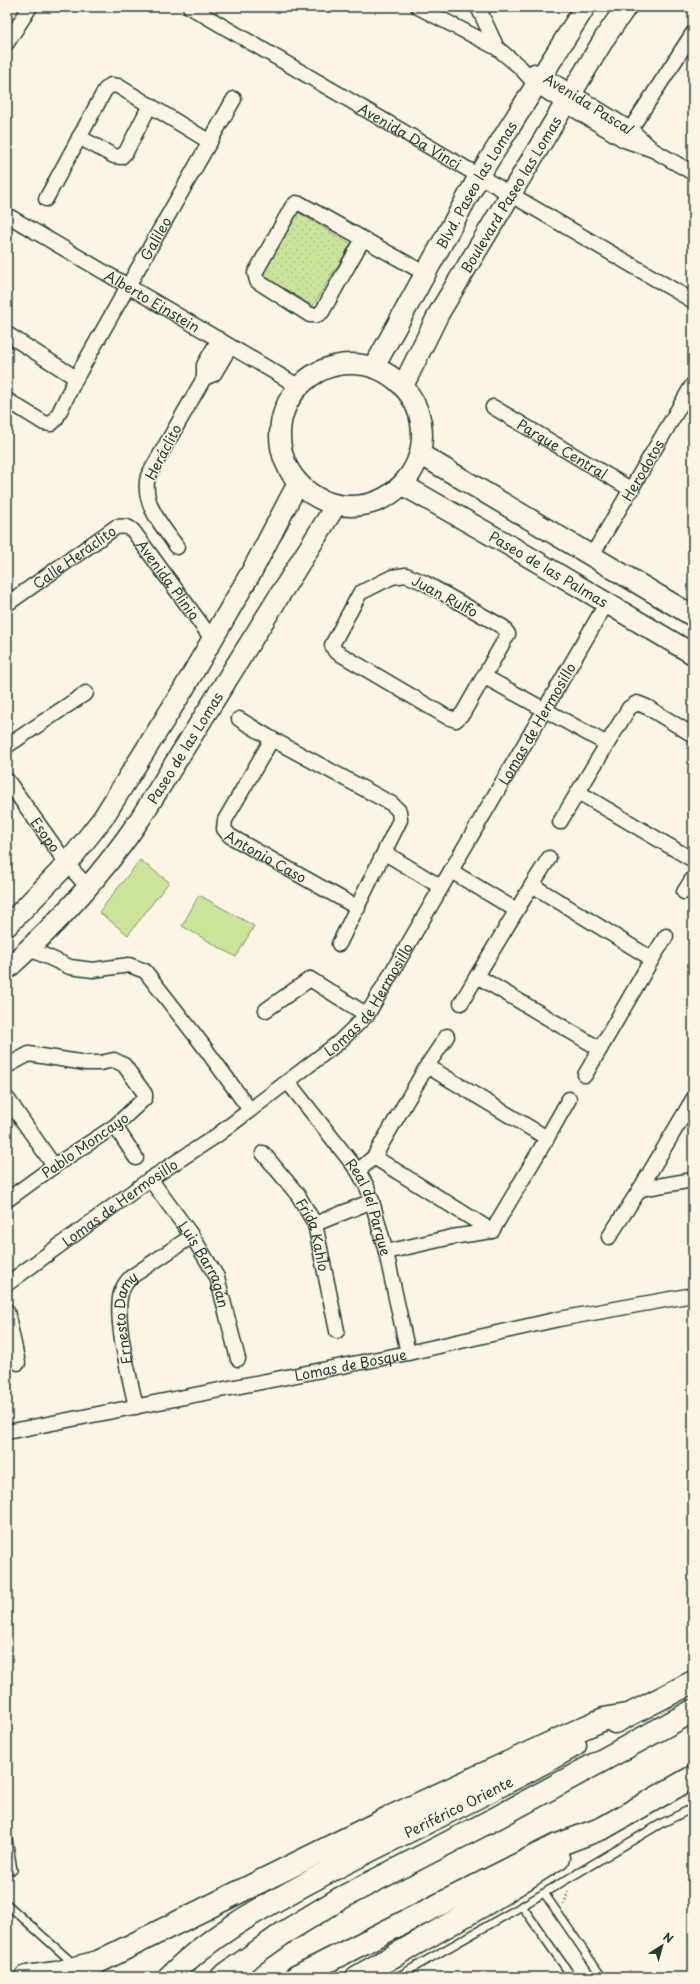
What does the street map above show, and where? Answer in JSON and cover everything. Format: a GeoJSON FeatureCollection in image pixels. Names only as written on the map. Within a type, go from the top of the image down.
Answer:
{"type":"FeatureCollection","features":[{"type":"Feature","properties":{"kind":"highway","name":"Periférico Oriente"},"geometry":{"type":"LineString","coordinates":[[169,1977],[198,1951],[224,1932],[288,1894],[552,1758],[626,1715],[693,1682]]}},
{"type":"Feature","properties":{"kind":"highway"},"geometry":{"type":"LineString","coordinates":[[222,1977],[284,1932],[341,1898],[498,1817],[693,1711]]}},
{"type":"Feature","properties":{"kind":"highway"},"geometry":{"type":"LineString","coordinates":[[26,1977],[56,1973],[98,1962],[388,1818],[604,1719],[626,1715]]}},
{"type":"Feature","properties":{"kind":"highway"},"geometry":{"type":"LineString","coordinates":[[357,1977],[487,1903],[603,1828],[693,1777]]}},
{"type":"Feature","properties":{"kind":"highway"},"geometry":{"type":"LineString","coordinates":[[296,1977],[555,1846],[603,1828]]}},
{"type":"Feature","properties":{"kind":"street"},"geometry":{"type":"LineString","coordinates":[[7,43],[30,7]]}},
{"type":"Feature","properties":{"kind":"street","name":"Avenida Da Vinci"},"geometry":{"type":"LineString","coordinates":[[190,7],[693,301]]}},
{"type":"Feature","properties":{"kind":"street","name":"Avenida Pascal"},"geometry":{"type":"LineString","coordinates":[[418,7],[437,11],[497,48],[520,67],[568,98],[693,173]]}},
{"type":"Feature","properties":{"kind":"street"},"geometry":{"type":"LineString","coordinates":[[478,7],[497,48]]}},
{"type":"Feature","properties":{"kind":"street","name":"Blvd. Paseo las Lomas"},"geometry":{"type":"LineString","coordinates":[[374,367],[480,176],[585,7]]}},
{"type":"Feature","properties":{"kind":"street","name":"Boulevard Paseo las Lomas"},"geometry":{"type":"LineString","coordinates":[[403,386],[439,313],[568,98],[606,36],[626,7]]}},
{"type":"Feature","properties":{"kind":"street"},"geometry":{"type":"LineString","coordinates":[[627,134],[691,40]]}},
{"type":"Feature","properties":{"kind":"street"},"geometry":{"type":"LineString","coordinates":[[46,199],[105,90],[111,85],[118,86],[210,142]]}},
{"type":"Feature","properties":{"kind":"street","name":"Galileo"},"geometry":{"type":"LineString","coordinates":[[7,400],[44,423],[51,424],[56,419],[76,378],[234,99]]}},
{"type":"Feature","properties":{"kind":"street"},"geometry":{"type":"LineString","coordinates":[[79,137],[114,156],[121,157],[126,152],[150,105]]}},
{"type":"Feature","properties":{"kind":"street"},"geometry":{"type":"LineString","coordinates":[[363,239],[322,312],[317,315],[310,314],[257,281],[255,277],[255,273],[288,214],[296,203],[301,204],[426,274]]}},
{"type":"Feature","properties":{"kind":"street","name":"Alberto Einstein"},"geometry":{"type":"LineString","coordinates":[[7,215],[298,386]]}},
{"type":"Feature","properties":{"kind":"street"},"geometry":{"type":"LineString","coordinates":[[7,334],[76,378]]}},
{"type":"Feature","properties":{"kind":"street","name":"Heráclito"},"geometry":{"type":"LineString","coordinates":[[177,547],[158,521],[145,488],[148,476],[204,378],[204,365],[224,343]]}},
{"type":"Feature","properties":{"kind":"street"},"geometry":{"type":"LineString","coordinates":[[353,363],[374,367],[390,375],[403,386],[417,407],[422,430],[420,454],[414,471],[403,485],[384,499],[360,506],[336,505],[322,501],[309,493],[298,483],[284,460],[279,434],[284,408],[298,386],[314,373],[333,366],[353,363]]}},
{"type":"Feature","properties":{"kind":"street","name":"Herodotos"},"geometry":{"type":"LineString","coordinates":[[591,557],[632,490],[693,384]]}},
{"type":"Feature","properties":{"kind":"street","name":"Parque Central"},"geometry":{"type":"LineString","coordinates":[[493,407],[632,490]]}},
{"type":"Feature","properties":{"kind":"street"},"geometry":{"type":"LineString","coordinates":[[420,454],[591,557],[693,616]]}},
{"type":"Feature","properties":{"kind":"street"},"geometry":{"type":"LineString","coordinates":[[7,926],[67,864],[106,813],[198,664],[253,569],[298,483]]}},
{"type":"Feature","properties":{"kind":"street","name":"Paseo de las Palmas"},"geometry":{"type":"LineString","coordinates":[[403,485],[507,544],[606,604],[693,654]]}},
{"type":"Feature","properties":{"kind":"street","name":"Paseo de las Lomas"},"geometry":{"type":"LineString","coordinates":[[7,969],[30,949],[121,847],[336,505]]}},
{"type":"Feature","properties":{"kind":"street","name":"Avenida Plinio"},"geometry":{"type":"LineString","coordinates":[[122,526],[130,527],[212,638]]}},
{"type":"Feature","properties":{"kind":"street","name":"Calle Heráclito"},"geometry":{"type":"LineString","coordinates":[[7,604],[116,527],[122,526]]}},
{"type":"Feature","properties":{"kind":"street","name":"Juan Rulfo"},"geometry":{"type":"LineString","coordinates":[[406,575],[425,583],[503,628],[508,634],[506,641],[485,676],[463,713],[456,720],[447,717],[334,652],[332,646],[360,593],[392,577],[406,575]]}},
{"type":"Feature","properties":{"kind":"street","name":"Lomas de Hermosillo"},"geometry":{"type":"LineString","coordinates":[[7,1284],[150,1179],[216,1136],[338,1043],[366,1015],[406,950],[543,710],[606,604]]}},
{"type":"Feature","properties":{"kind":"street"},"geometry":{"type":"LineString","coordinates":[[198,664],[227,680]]}},
{"type":"Feature","properties":{"kind":"street"},"geometry":{"type":"LineString","coordinates":[[485,676],[543,710],[607,744]]}},
{"type":"Feature","properties":{"kind":"street"},"geometry":{"type":"LineString","coordinates":[[7,746],[86,693]]}},
{"type":"Feature","properties":{"kind":"street"},"geometry":{"type":"LineString","coordinates":[[560,822],[630,708],[637,703],[693,735]]}},
{"type":"Feature","properties":{"kind":"street"},"geometry":{"type":"LineString","coordinates":[[239,719],[272,739],[392,804],[399,811],[400,820],[339,944]]}},
{"type":"Feature","properties":{"kind":"street","name":"Antonio Caso"},"geometry":{"type":"LineString","coordinates":[[272,739],[225,820],[224,829],[230,836],[358,908]]}},
{"type":"Feature","properties":{"kind":"street","name":"Esopo"},"geometry":{"type":"LineString","coordinates":[[7,780],[67,864],[87,886]]}},
{"type":"Feature","properties":{"kind":"street"},"geometry":{"type":"LineString","coordinates":[[578,792],[693,860]]}},
{"type":"Feature","properties":{"kind":"street"},"geometry":{"type":"LineString","coordinates":[[385,853],[441,887]]}},
{"type":"Feature","properties":{"kind":"street"},"geometry":{"type":"LineString","coordinates":[[461,1003],[548,858]]}},
{"type":"Feature","properties":{"kind":"street"},"geometry":{"type":"LineString","coordinates":[[451,871],[516,910]]}},
{"type":"Feature","properties":{"kind":"street"},"geometry":{"type":"LineString","coordinates":[[684,892],[693,878]]}},
{"type":"Feature","properties":{"kind":"street"},"geometry":{"type":"LineString","coordinates":[[532,885],[652,959]]}},
{"type":"Feature","properties":{"kind":"street"},"geometry":{"type":"LineString","coordinates":[[585,1075],[666,936]]}},
{"type":"Feature","properties":{"kind":"street"},"geometry":{"type":"LineString","coordinates":[[30,949],[70,967],[92,970],[129,965],[145,971],[202,1044],[250,1110]]}},
{"type":"Feature","properties":{"kind":"street"},"geometry":{"type":"LineString","coordinates":[[477,976],[600,1049]]}},
{"type":"Feature","properties":{"kind":"street"},"geometry":{"type":"LineString","coordinates":[[266,1010],[310,978],[366,1015]]}},
{"type":"Feature","properties":{"kind":"street"},"geometry":{"type":"LineString","coordinates":[[358,1171],[374,1157],[427,1066],[447,1036]]}},
{"type":"Feature","properties":{"kind":"street","name":"Pablo Moncayo"},"geometry":{"type":"LineString","coordinates":[[7,1066],[29,1054],[86,1063],[100,1063],[114,1060],[124,1065],[145,1094],[145,1098],[115,1126],[54,1166],[7,1200]]}},
{"type":"Feature","properties":{"kind":"street"},"geometry":{"type":"LineString","coordinates":[[427,1066],[547,1138]]}},
{"type":"Feature","properties":{"kind":"street","name":"Real del Parque"},"geometry":{"type":"LineString","coordinates":[[288,1082],[358,1171],[367,1187],[386,1252],[408,1353]]}},
{"type":"Feature","properties":{"kind":"street"},"geometry":{"type":"LineString","coordinates":[[7,1098],[54,1166]]}},
{"type":"Feature","properties":{"kind":"street"},"geometry":{"type":"LineString","coordinates":[[492,1231],[569,1099]]}},
{"type":"Feature","properties":{"kind":"street"},"geometry":{"type":"LineString","coordinates":[[609,1237],[640,1190],[693,1099]]}},
{"type":"Feature","properties":{"kind":"street"},"geometry":{"type":"LineString","coordinates":[[115,1126],[136,1158]]}},
{"type":"Feature","properties":{"kind":"street","name":"Frida Kahlo"},"geometry":{"type":"LineString","coordinates":[[263,1153],[298,1195],[315,1224],[337,1331]]}},
{"type":"Feature","properties":{"kind":"street"},"geometry":{"type":"LineString","coordinates":[[374,1157],[492,1231]]}},
{"type":"Feature","properties":{"kind":"street","name":"Luis Barragán"},"geometry":{"type":"LineString","coordinates":[[150,1179],[210,1262],[217,1277],[238,1359]]}},
{"type":"Feature","properties":{"kind":"street"},"geometry":{"type":"LineString","coordinates":[[640,1190],[693,1180]]}},
{"type":"Feature","properties":{"kind":"street"},"geometry":{"type":"LineString","coordinates":[[315,1224],[372,1201]]}},
{"type":"Feature","properties":{"kind":"street"},"geometry":{"type":"LineString","coordinates":[[386,1252],[452,1237],[492,1231]]}},
{"type":"Feature","properties":{"kind":"street","name":"Ernesto Damy"},"geometry":{"type":"LineString","coordinates":[[136,1407],[120,1324],[119,1305],[121,1293],[124,1285],[131,1277],[192,1236]]}},
{"type":"Feature","properties":{"kind":"street","name":"Lomas de Bosque"},"geometry":{"type":"LineString","coordinates":[[7,1432],[408,1353],[559,1319],[693,1295]]}},
{"type":"Feature","properties":{"kind":"street"},"geometry":{"type":"LineString","coordinates":[[7,1311],[18,1363]]}},
{"type":"Feature","properties":{"kind":"lane"},"geometry":{"type":"LineString","coordinates":[[397,1977],[522,1906],[662,1823],[693,1808]]}},
{"type":"Feature","properties":{"kind":"lane"},"geometry":{"type":"LineString","coordinates":[[7,1832],[13,1870]]}},
{"type":"Feature","properties":{"kind":"lane"},"geometry":{"type":"LineString","coordinates":[[544,1893],[602,1977]]}},
{"type":"Feature","properties":{"kind":"lane"},"geometry":{"type":"LineString","coordinates":[[7,1904],[78,1968]]}},
{"type":"Feature","properties":{"kind":"lane"},"geometry":{"type":"LineString","coordinates":[[522,1906],[572,1977]]}},
{"type":"Feature","properties":{"kind":"path"},"geometry":{"type":"LineString","coordinates":[[564,1910],[564,1903],[570,1890]]}},
{"type":"Feature","properties":{"kind":"green space"},"geometry":{"type":"Polygon","coordinates":[[[296,211],[351,244],[313,306],[259,274],[296,211]]]}},
{"type":"Feature","properties":{"kind":"green space"},"geometry":{"type":"Polygon","coordinates":[[[140,860],[169,882],[128,935],[99,912],[140,860]]]}},
{"type":"Feature","properties":{"kind":"green space"},"geometry":{"type":"Polygon","coordinates":[[[199,895],[254,926],[236,957],[182,926],[199,895]]]}}]}
